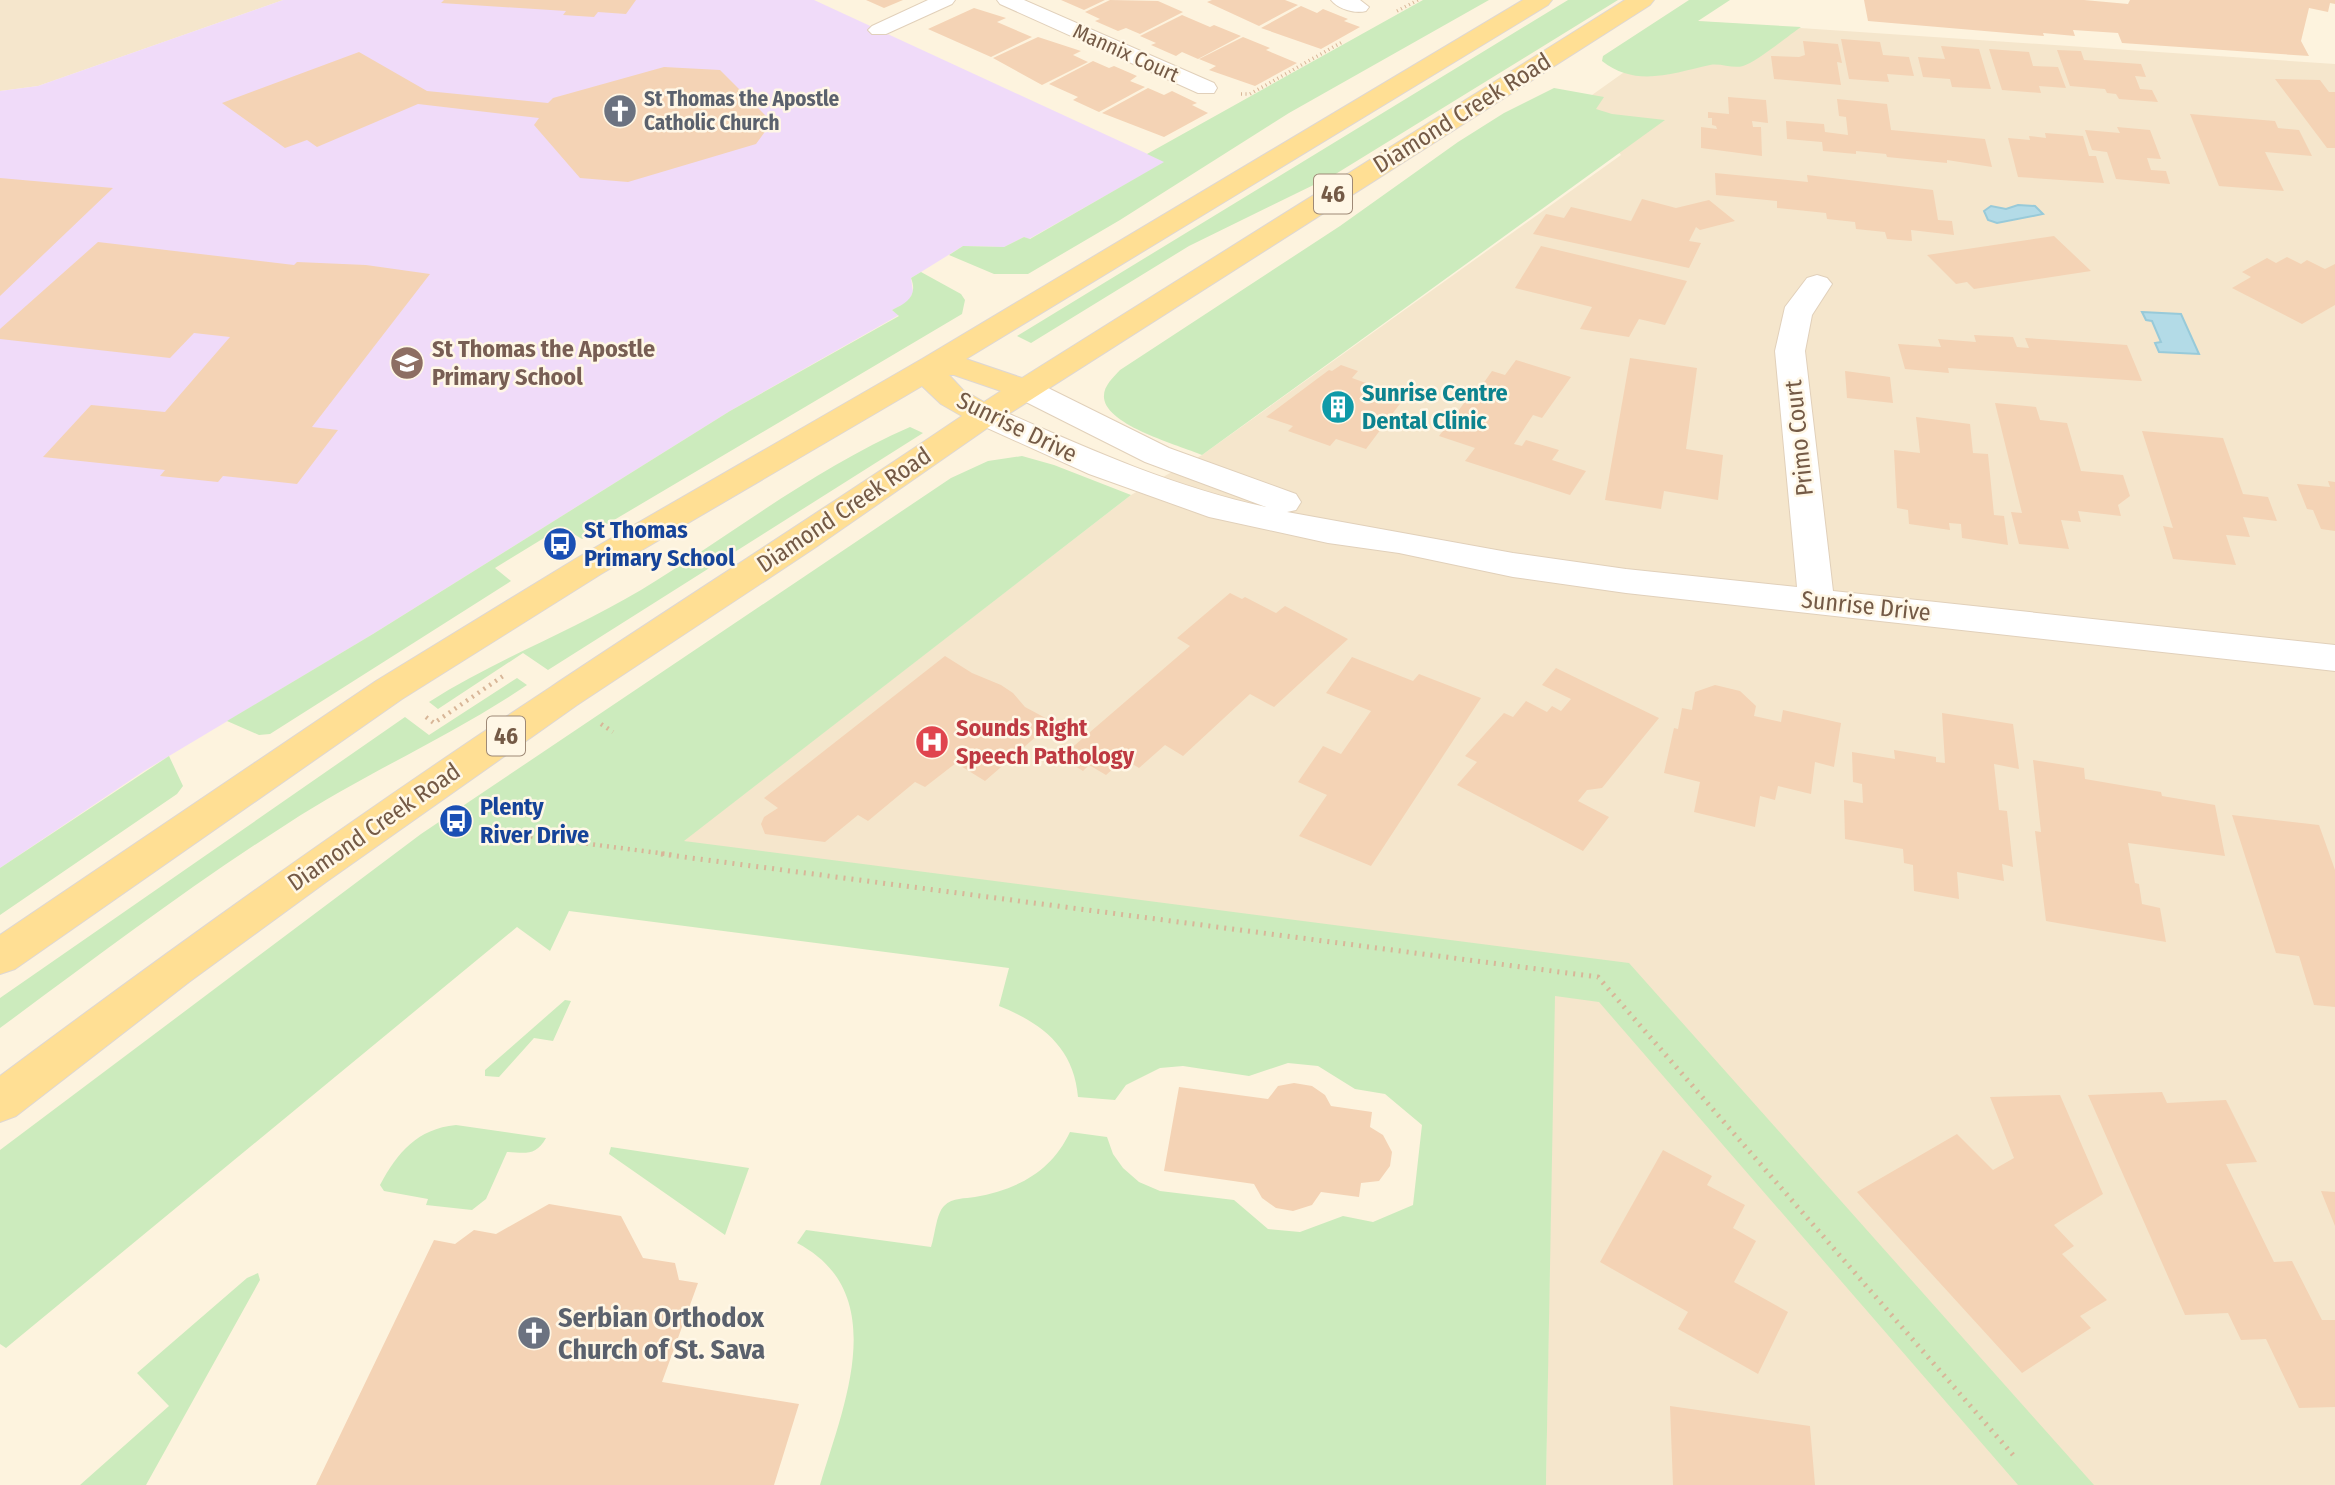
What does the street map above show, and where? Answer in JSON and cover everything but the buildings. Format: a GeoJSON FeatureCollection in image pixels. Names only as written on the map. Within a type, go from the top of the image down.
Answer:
{"type":"FeatureCollection","features":[{"type":"Feature","properties":{"kind":"main road","name":"46"},"geometry":{"type":"LineString","coordinates":[[0,957],[389,690],[589,566],[933,366],[1540,0]]}},
{"type":"Feature","properties":{"kind":"main road","name":"Diamond Creek Road"},"geometry":{"type":"LineString","coordinates":[[0,1102],[174,970],[452,772],[1025,389],[1642,0]]}},
{"type":"Feature","properties":{"kind":"main road","name":"Sunrise Drive"},"geometry":{"type":"LineString","coordinates":[[985,415],[952,397],[933,379],[933,366],[957,366],[1025,389]]}},
{"type":"Feature","properties":{"kind":"street","name":"Primo Court"},"geometry":{"type":"LineString","coordinates":[[1816,600],[1790,351],[1793,319],[1803,298],[1817,284]]}},
{"type":"Feature","properties":{"kind":"street","name":"Sunrise Drive"},"geometry":{"type":"LineString","coordinates":[[1025,389],[1157,455],[1223,495]]}},
{"type":"Feature","properties":{"kind":"street","name":"Sunrise Drive"},"geometry":{"type":"LineString","coordinates":[[985,415],[1101,467],[1223,495],[1328,532],[1399,542],[1526,567],[2335,658]]}},
{"type":"Feature","properties":{"kind":"lane"},"geometry":{"type":"LineString","coordinates":[[878,30],[945,0]]}},
{"type":"Feature","properties":{"kind":"lane","name":"Mannix Court"},"geometry":{"type":"LineString","coordinates":[[1007,0],[1206,88]]}},
{"type":"Feature","properties":{"kind":"path"},"geometry":{"type":"LineString","coordinates":[[1385,12],[1397,12],[1418,0]]}},
{"type":"Feature","properties":{"kind":"path"},"geometry":{"type":"LineString","coordinates":[[1206,88],[1224,95],[1250,94],[1351,37]]}},
{"type":"Feature","properties":{"kind":"path"},"geometry":{"type":"LineString","coordinates":[[482,830],[1598,977],[2013,1455]]}},
{"type":"Feature","properties":{"kind":"shaded area"},"geometry":{"type":"Polygon","coordinates":[[[0,0],[283,0],[38,86],[0,91],[0,0]]]}},
{"type":"Feature","properties":{"kind":"shaded area","name":"St Thomas the Apostle Primary School"},"geometry":{"type":"Polygon","coordinates":[[[283,0],[814,0],[1165,162],[1029,239],[1024,237],[1004,247],[963,246],[911,278],[913,292],[908,302],[892,310],[899,315],[730,411],[373,634],[144,771],[0,868],[0,91],[38,86],[283,0]]]}},
{"type":"Feature","properties":{"kind":"shaded area"},"geometry":{"type":"Polygon","coordinates":[[[1696,21],[2335,64],[2335,1485],[1546,1485],[1554,996],[683,841],[1131,495],[1202,455],[1621,155],[1575,97],[1592,95],[1696,21]]]}},
{"type":"Feature","properties":{"kind":"green space"},"geometry":{"type":"Polygon","coordinates":[[[1423,0],[1489,0],[1289,113],[1120,220],[1028,274],[994,274],[949,255],[963,246],[1004,247],[1024,237],[1030,239],[1164,162],[1147,154],[1423,0]]]}},
{"type":"Feature","properties":{"kind":"green space"},"geometry":{"type":"Polygon","coordinates":[[[1568,0],[1618,0],[1334,175],[1189,246],[1031,343],[1017,336],[1568,0]]]}},
{"type":"Feature","properties":{"kind":"green space"},"geometry":{"type":"Polygon","coordinates":[[[1689,0],[1730,0],[1698,21],[1801,27],[1755,60],[1739,67],[1714,65],[1669,74],[1641,76],[1615,69],[1602,61],[1603,56],[1689,0]]]}},
{"type":"Feature","properties":{"kind":"green space"},"geometry":{"type":"Polygon","coordinates":[[[1554,88],[1604,97],[1596,109],[1612,114],[1665,120],[1202,455],[1130,426],[1108,408],[1104,398],[1105,390],[1120,370],[1340,226],[1458,142],[1504,113],[1554,88]]]}},
{"type":"Feature","properties":{"kind":"green space"},"geometry":{"type":"Polygon","coordinates":[[[921,272],[961,294],[965,300],[962,314],[582,539],[562,527],[495,568],[511,581],[270,734],[259,735],[227,721],[373,634],[730,411],[899,316],[892,310],[910,298],[913,290],[911,278],[921,272]]]}},
{"type":"Feature","properties":{"kind":"green space"},"geometry":{"type":"Polygon","coordinates":[[[910,427],[923,433],[548,670],[523,653],[438,709],[429,702],[481,672],[641,590],[807,482],[910,427]]]}},
{"type":"Feature","properties":{"kind":"green space"},"geometry":{"type":"Polygon","coordinates":[[[1022,456],[1054,465],[1131,495],[684,841],[1629,963],[2094,1485],[2018,1485],[1599,1002],[1555,996],[1546,1485],[820,1485],[848,1387],[853,1354],[853,1321],[844,1291],[826,1265],[797,1243],[806,1230],[931,1247],[937,1220],[944,1206],[955,1200],[991,1194],[1032,1176],[1053,1158],[1070,1132],[1107,1137],[1113,1154],[1123,1168],[1139,1182],[1160,1191],[1234,1200],[1268,1229],[1300,1232],[1343,1216],[1373,1222],[1413,1205],[1422,1125],[1385,1094],[1355,1089],[1318,1066],[1288,1063],[1249,1076],[1183,1066],[1160,1068],[1126,1085],[1115,1100],[1078,1097],[1070,1064],[1063,1051],[1042,1029],[999,1006],[1009,968],[569,911],[550,951],[517,927],[6,1348],[0,1344],[0,1150],[421,834],[951,478],[988,461],[1022,456]]]}},
{"type":"Feature","properties":{"kind":"green space"},"geometry":{"type":"Polygon","coordinates":[[[517,678],[527,685],[347,788],[250,848],[0,1028],[0,998],[405,717],[429,735],[517,678]]]}},
{"type":"Feature","properties":{"kind":"green space"},"geometry":{"type":"Polygon","coordinates":[[[169,756],[183,786],[177,794],[0,915],[0,868],[169,756]]]}},
{"type":"Feature","properties":{"kind":"green space"},"geometry":{"type":"Polygon","coordinates":[[[565,1000],[571,1001],[553,1041],[534,1038],[499,1077],[485,1076],[485,1070],[565,1000]]]}},
{"type":"Feature","properties":{"kind":"green space"},"geometry":{"type":"Polygon","coordinates":[[[456,1125],[546,1138],[534,1151],[507,1152],[486,1199],[472,1210],[426,1205],[428,1199],[384,1191],[380,1185],[394,1162],[410,1144],[430,1131],[456,1125]]]}},
{"type":"Feature","properties":{"kind":"green space"},"geometry":{"type":"Polygon","coordinates":[[[611,1147],[749,1168],[725,1235],[609,1154],[611,1147]]]}},
{"type":"Feature","properties":{"kind":"green space"},"geometry":{"type":"Polygon","coordinates":[[[258,1273],[260,1280],[146,1485],[80,1485],[169,1406],[137,1373],[247,1278],[258,1273]]]}},
{"type":"Feature","properties":{"kind":"water"},"geometry":{"type":"Polygon","coordinates":[[[2018,205],[2035,206],[2043,214],[1997,223],[1988,220],[1984,211],[1991,206],[2006,209],[2018,205]]]}},
{"type":"Feature","properties":{"kind":"water"},"geometry":{"type":"Polygon","coordinates":[[[2142,312],[2181,314],[2199,354],[2159,352],[2155,343],[2161,342],[2152,321],[2146,320],[2142,312]]]}},
{"type":"Feature","properties":{"kind":"place","name":"St Thomas the Apostle Catholic Church"},"geometry":{"type":"Point","coordinates":[620,111]}},
{"type":"Feature","properties":{"kind":"place","name":"St Thomas the Apostle Primary School"},"geometry":{"type":"Point","coordinates":[407,363]}},
{"type":"Feature","properties":{"kind":"place","name":"Sunrise Centre Dental Clinic"},"geometry":{"type":"Point","coordinates":[1338,407]}},
{"type":"Feature","properties":{"kind":"place","name":"St Thomas Primary School"},"geometry":{"type":"Point","coordinates":[560,544]}},
{"type":"Feature","properties":{"kind":"place","name":"Sounds Right Speech Pathology"},"geometry":{"type":"Point","coordinates":[932,742]}},
{"type":"Feature","properties":{"kind":"place","name":"Plenty River Drive"},"geometry":{"type":"Point","coordinates":[456,821]}},
{"type":"Feature","properties":{"kind":"place","name":"Serbian Orthodox Church of St. Sava"},"geometry":{"type":"Point","coordinates":[534,1333]}}]}
